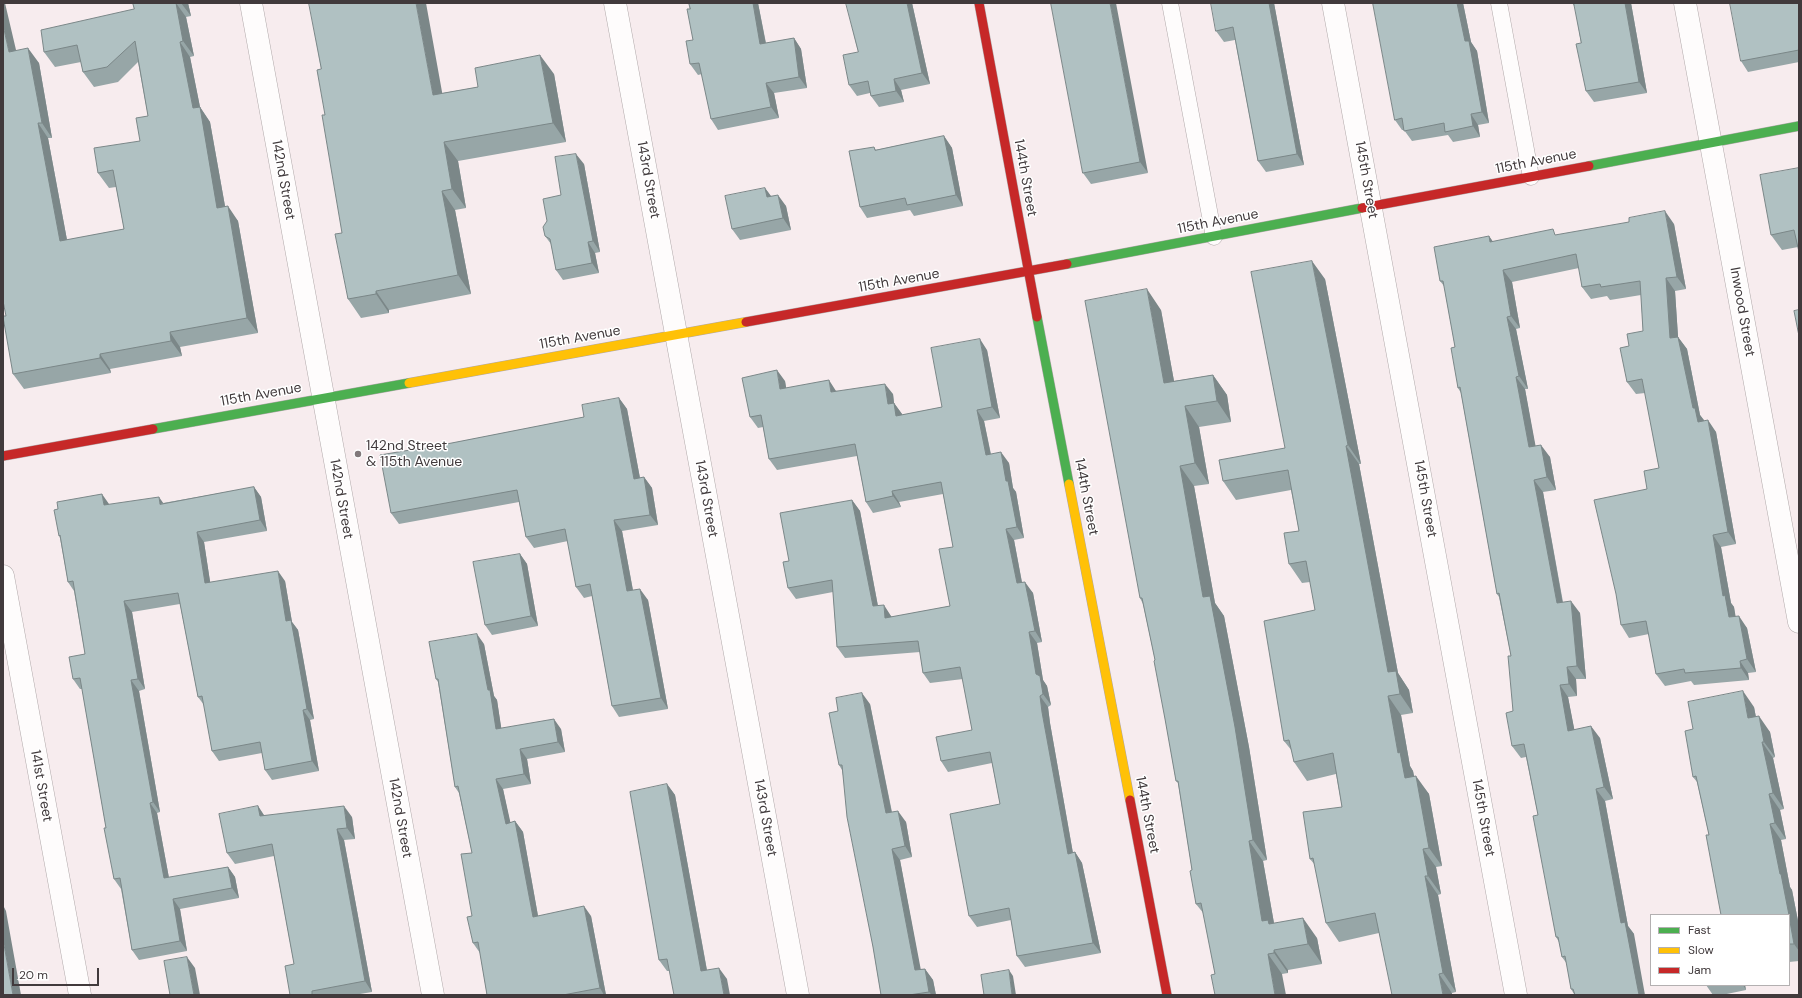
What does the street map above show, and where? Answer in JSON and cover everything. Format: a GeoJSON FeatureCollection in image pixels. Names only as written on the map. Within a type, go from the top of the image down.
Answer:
{"type":"FeatureCollection","features":[{"type":"Feature","properties":{"kind":"street","name":"142nd Street"},"geometry":{"type":"LineString","coordinates":[[250,3],[433,995]]}},
{"type":"Feature","properties":{"kind":"street","name":"143rd Street"},"geometry":{"type":"LineString","coordinates":[[615,3],[798,995]]}},
{"type":"Feature","properties":{"kind":"street","name":"144th Street"},"geometry":{"type":"LineString","coordinates":[[979,3],[1028,271],[1167,995]]}},
{"type":"Feature","properties":{"kind":"street","name":"145th Street"},"geometry":{"type":"LineString","coordinates":[[1333,3],[1516,995]]}},
{"type":"Feature","properties":{"kind":"street","name":"Inwood Street"},"geometry":{"type":"LineString","coordinates":[[1685,3],[1799,622]]}},
{"type":"Feature","properties":{"kind":"street","name":"115th Avenue"},"geometry":{"type":"LineString","coordinates":[[3,456],[1214,237],[1799,126]]}},
{"type":"Feature","properties":{"kind":"street","name":"141st Street"},"geometry":{"type":"LineString","coordinates":[[3,576],[80,995]]}},
{"type":"Feature","properties":{"kind":"lane"},"geometry":{"type":"LineString","coordinates":[[1170,3],[1214,237]]}},
{"type":"Feature","properties":{"kind":"lane"},"geometry":{"type":"LineString","coordinates":[[1499,3],[1531,177]]}},
{"type":"Feature","properties":{"kind":"building"},"geometry":{"type":"Polygon","coordinates":[[[133,3],[176,3],[183,41],[180,42],[193,108],[200,107],[217,208],[228,206],[247,318],[170,332],[171,341],[100,354],[100,358],[13,374],[3,317],[6,316],[3,301],[3,25],[9,52],[28,48],[42,123],[38,123],[60,241],[124,229],[113,170],[98,173],[94,148],[140,141],[136,118],[148,116],[135,41],[107,67],[83,72],[77,45],[44,52],[41,30],[134,9],[133,3]]]}},
{"type":"Feature","properties":{"kind":"building"},"geometry":{"type":"Polygon","coordinates":[[[309,3],[416,3],[433,95],[478,87],[475,68],[540,55],[553,123],[444,142],[452,189],[442,191],[458,275],[376,291],[376,294],[348,299],[335,234],[342,233],[322,115],[325,115],[317,70],[321,69],[309,3]]]}},
{"type":"Feature","properties":{"kind":"building"},"geometry":{"type":"Polygon","coordinates":[[[689,3],[753,3],[760,44],[794,38],[799,77],[766,83],[771,107],[711,119],[699,63],[690,64],[686,41],[693,40],[687,9],[690,9],[689,3]]]}},
{"type":"Feature","properties":{"kind":"building"},"geometry":{"type":"Polygon","coordinates":[[[846,3],[907,3],[922,73],[894,79],[896,91],[871,96],[868,81],[849,85],[843,55],[858,52],[846,3]]]}},
{"type":"Feature","properties":{"kind":"building"},"geometry":{"type":"Polygon","coordinates":[[[1051,3],[1110,3],[1140,162],[1083,173],[1051,3]]]}},
{"type":"Feature","properties":{"kind":"building"},"geometry":{"type":"Polygon","coordinates":[[[1211,3],[1269,3],[1297,154],[1258,161],[1233,27],[1216,31],[1211,3]]]}},
{"type":"Feature","properties":{"kind":"building"},"geometry":{"type":"Polygon","coordinates":[[[1373,3],[1457,3],[1465,41],[1469,41],[1482,112],[1471,114],[1473,126],[1445,132],[1444,123],[1404,131],[1402,118],[1395,120],[1373,3]]]}},
{"type":"Feature","properties":{"kind":"building"},"geometry":{"type":"Polygon","coordinates":[[[1574,3],[1625,3],[1639,82],[1586,91],[1576,44],[1581,43],[1574,3]]]}},
{"type":"Feature","properties":{"kind":"building"},"geometry":{"type":"Polygon","coordinates":[[[1730,3],[1799,3],[1799,50],[1741,61],[1730,3]]]}},
{"type":"Feature","properties":{"kind":"building"},"geometry":{"type":"Polygon","coordinates":[[[944,136],[956,195],[907,205],[905,198],[860,207],[849,151],[874,147],[875,150],[944,136]]]}},
{"type":"Feature","properties":{"kind":"building"},"geometry":{"type":"Polygon","coordinates":[[[576,154],[593,241],[588,242],[592,263],[556,270],[550,239],[545,236],[543,227],[547,221],[543,199],[561,195],[555,157],[576,154]]]}},
{"type":"Feature","properties":{"kind":"building"},"geometry":{"type":"Polygon","coordinates":[[[1799,168],[1799,252],[1794,230],[1771,235],[1760,175],[1799,168]]]}},
{"type":"Feature","properties":{"kind":"building"},"geometry":{"type":"Polygon","coordinates":[[[765,188],[767,197],[778,195],[783,218],[732,229],[725,196],[765,188]]]}},
{"type":"Feature","properties":{"kind":"building"},"geometry":{"type":"Polygon","coordinates":[[[1665,211],[1677,277],[1666,278],[1670,338],[1678,337],[1693,408],[1695,408],[1698,422],[1708,420],[1728,532],[1713,535],[1723,596],[1725,595],[1729,617],[1739,616],[1747,659],[1740,661],[1741,668],[1685,673],[1684,669],[1656,674],[1646,621],[1621,625],[1616,594],[1594,500],[1647,489],[1644,471],[1659,468],[1642,379],[1627,382],[1620,348],[1629,346],[1627,334],[1643,331],[1640,281],[1601,287],[1600,284],[1582,287],[1576,254],[1503,270],[1511,316],[1507,317],[1519,376],[1516,377],[1529,447],[1541,445],[1547,477],[1534,480],[1557,603],[1571,601],[1577,666],[1567,667],[1569,684],[1560,685],[1568,731],[1591,726],[1604,787],[1596,789],[1621,923],[1625,922],[1639,995],[1575,995],[1573,989],[1571,989],[1565,956],[1562,957],[1558,937],[1556,937],[1533,816],[1538,815],[1524,744],[1512,746],[1506,713],[1513,711],[1508,656],[1511,656],[1499,593],[1497,594],[1460,387],[1458,388],[1451,348],[1455,347],[1443,281],[1440,281],[1434,247],[1489,236],[1490,242],[1553,229],[1555,235],[1629,222],[1629,218],[1665,211]]]}},
{"type":"Feature","properties":{"kind":"building"},"geometry":{"type":"Polygon","coordinates":[[[1312,261],[1348,445],[1346,446],[1388,672],[1396,671],[1400,694],[1388,696],[1398,753],[1400,752],[1405,778],[1416,776],[1429,848],[1423,849],[1428,876],[1425,876],[1443,973],[1439,974],[1443,995],[1392,995],[1375,913],[1326,923],[1313,858],[1310,859],[1303,812],[1342,807],[1333,753],[1294,762],[1289,740],[1284,741],[1264,621],[1315,610],[1306,561],[1289,564],[1284,533],[1299,531],[1288,470],[1223,481],[1219,460],[1285,448],[1251,272],[1312,261]]]}},
{"type":"Feature","properties":{"kind":"building"},"geometry":{"type":"Polygon","coordinates":[[[1147,289],[1164,383],[1213,375],[1217,401],[1185,406],[1195,463],[1180,466],[1203,597],[1210,596],[1235,727],[1253,840],[1249,841],[1262,921],[1268,920],[1269,924],[1303,918],[1308,944],[1274,950],[1274,953],[1268,954],[1275,995],[1215,995],[1211,975],[1215,974],[1201,903],[1196,904],[1178,781],[1176,781],[1155,660],[1142,598],[1140,598],[1085,301],[1147,289]]]}},
{"type":"Feature","properties":{"kind":"building"},"geometry":{"type":"Polygon","coordinates":[[[1799,310],[1799,336],[1794,311],[1799,310]]]}},
{"type":"Feature","properties":{"kind":"building"},"geometry":{"type":"Polygon","coordinates":[[[980,339],[992,407],[977,410],[986,455],[1001,452],[1006,481],[1008,481],[1017,527],[1006,529],[1017,583],[1025,582],[1035,631],[1029,632],[1036,674],[1040,676],[1043,694],[1040,696],[1042,712],[1068,854],[1075,852],[1093,943],[1017,956],[1009,908],[969,916],[950,814],[1000,804],[990,752],[941,761],[936,737],[972,730],[960,667],[923,673],[918,641],[837,647],[832,580],[788,588],[783,562],[789,561],[780,513],[852,500],[873,606],[884,605],[885,618],[950,606],[939,549],[953,547],[941,482],[892,491],[893,496],[866,502],[855,444],[769,459],[761,415],[750,417],[742,378],[777,370],[780,389],[829,380],[831,392],[885,384],[888,404],[894,403],[896,416],[942,407],[931,348],[980,339]]]}},
{"type":"Feature","properties":{"kind":"building"},"geometry":{"type":"Polygon","coordinates":[[[619,398],[634,479],[644,477],[650,515],[614,520],[627,591],[640,589],[661,698],[612,706],[590,584],[576,587],[565,529],[526,537],[517,490],[391,513],[380,455],[416,450],[584,417],[582,405],[619,398]]]}},
{"type":"Feature","properties":{"kind":"building"},"geometry":{"type":"Polygon","coordinates":[[[254,487],[260,520],[197,532],[205,583],[278,571],[286,621],[291,620],[296,647],[307,709],[303,710],[312,761],[265,770],[260,742],[212,751],[202,696],[198,697],[178,593],[124,601],[138,679],[131,680],[153,802],[150,803],[164,878],[228,867],[232,888],[173,899],[180,941],[132,950],[120,878],[114,879],[104,828],[106,828],[80,678],[73,679],[69,657],[85,654],[73,581],[68,582],[54,510],[58,509],[57,502],[102,494],[104,505],[159,497],[160,504],[254,487]]]}},
{"type":"Feature","properties":{"kind":"building"},"geometry":{"type":"Polygon","coordinates":[[[520,554],[531,616],[485,625],[473,562],[520,554]]]}},
{"type":"Feature","properties":{"kind":"building"},"geometry":{"type":"Polygon","coordinates":[[[477,634],[488,690],[490,690],[496,729],[554,719],[558,742],[520,749],[524,774],[496,779],[506,824],[515,821],[533,917],[584,906],[600,988],[563,995],[487,995],[478,942],[473,943],[467,917],[472,916],[461,854],[472,853],[458,786],[455,787],[438,679],[436,679],[429,642],[477,634]]]}},
{"type":"Feature","properties":{"kind":"building"},"geometry":{"type":"Polygon","coordinates":[[[1743,691],[1748,718],[1759,716],[1764,742],[1762,742],[1773,793],[1769,794],[1775,823],[1770,824],[1789,914],[1721,914],[1706,835],[1709,835],[1696,776],[1693,777],[1685,731],[1693,729],[1688,702],[1743,691]]]}},
{"type":"Feature","properties":{"kind":"building"},"geometry":{"type":"Polygon","coordinates":[[[862,693],[886,813],[898,811],[905,846],[892,849],[915,970],[925,969],[929,992],[909,995],[881,995],[847,817],[842,765],[839,765],[829,713],[838,711],[836,698],[862,693]]]}},
{"type":"Feature","properties":{"kind":"building"},"geometry":{"type":"Polygon","coordinates":[[[667,784],[701,971],[719,968],[724,995],[674,995],[667,959],[659,960],[630,792],[667,784]]]}},
{"type":"Feature","properties":{"kind":"building"},"geometry":{"type":"Polygon","coordinates":[[[258,806],[260,816],[344,806],[347,828],[337,829],[365,981],[312,991],[312,995],[290,995],[285,966],[294,964],[272,844],[227,853],[219,814],[258,806]]]}},
{"type":"Feature","properties":{"kind":"building"},"geometry":{"type":"Polygon","coordinates":[[[1790,922],[1794,944],[1790,944],[1790,922]]]}},
{"type":"Feature","properties":{"kind":"building"},"geometry":{"type":"Polygon","coordinates":[[[3,939],[13,995],[3,995],[3,939]]]}},
{"type":"Feature","properties":{"kind":"building"},"geometry":{"type":"Polygon","coordinates":[[[187,957],[194,995],[170,995],[164,961],[187,957]]]}},
{"type":"Feature","properties":{"kind":"building"},"geometry":{"type":"Polygon","coordinates":[[[1009,970],[1012,995],[984,995],[981,975],[1009,970]]]}},
{"type":"Feature","properties":{"kind":"traffic: fast"},"geometry":{"type":"LineString","coordinates":[[1589,166],[1799,126]]}},
{"type":"Feature","properties":{"kind":"traffic: fast"},"geometry":{"type":"LineString","coordinates":[[1067,264],[1362,208]]}},
{"type":"Feature","properties":{"kind":"traffic: fast"},"geometry":{"type":"LineString","coordinates":[[1037,317],[1069,484]]}},
{"type":"Feature","properties":{"kind":"traffic: fast"},"geometry":{"type":"LineString","coordinates":[[153,429],[409,383]]}},
{"type":"Feature","properties":{"kind":"traffic: slow"},"geometry":{"type":"LineString","coordinates":[[409,383],[746,322]]}},
{"type":"Feature","properties":{"kind":"traffic: slow"},"geometry":{"type":"LineString","coordinates":[[1069,484],[1130,800]]}},
{"type":"Feature","properties":{"kind":"traffic: jam"},"geometry":{"type":"LineString","coordinates":[[979,3],[1037,317]]}},
{"type":"Feature","properties":{"kind":"traffic: jam"},"geometry":{"type":"LineString","coordinates":[[1362,208],[1589,166]]}},
{"type":"Feature","properties":{"kind":"traffic: jam"},"geometry":{"type":"LineString","coordinates":[[746,322],[1067,264]]}},
{"type":"Feature","properties":{"kind":"traffic: jam"},"geometry":{"type":"LineString","coordinates":[[3,456],[153,429]]}},
{"type":"Feature","properties":{"kind":"traffic: jam"},"geometry":{"type":"LineString","coordinates":[[1130,800],[1167,995]]}},
{"type":"Feature","properties":{"kind":"place","name":"142nd Street & 115th Avenue"},"geometry":{"type":"Point","coordinates":[358,454]}}]}
